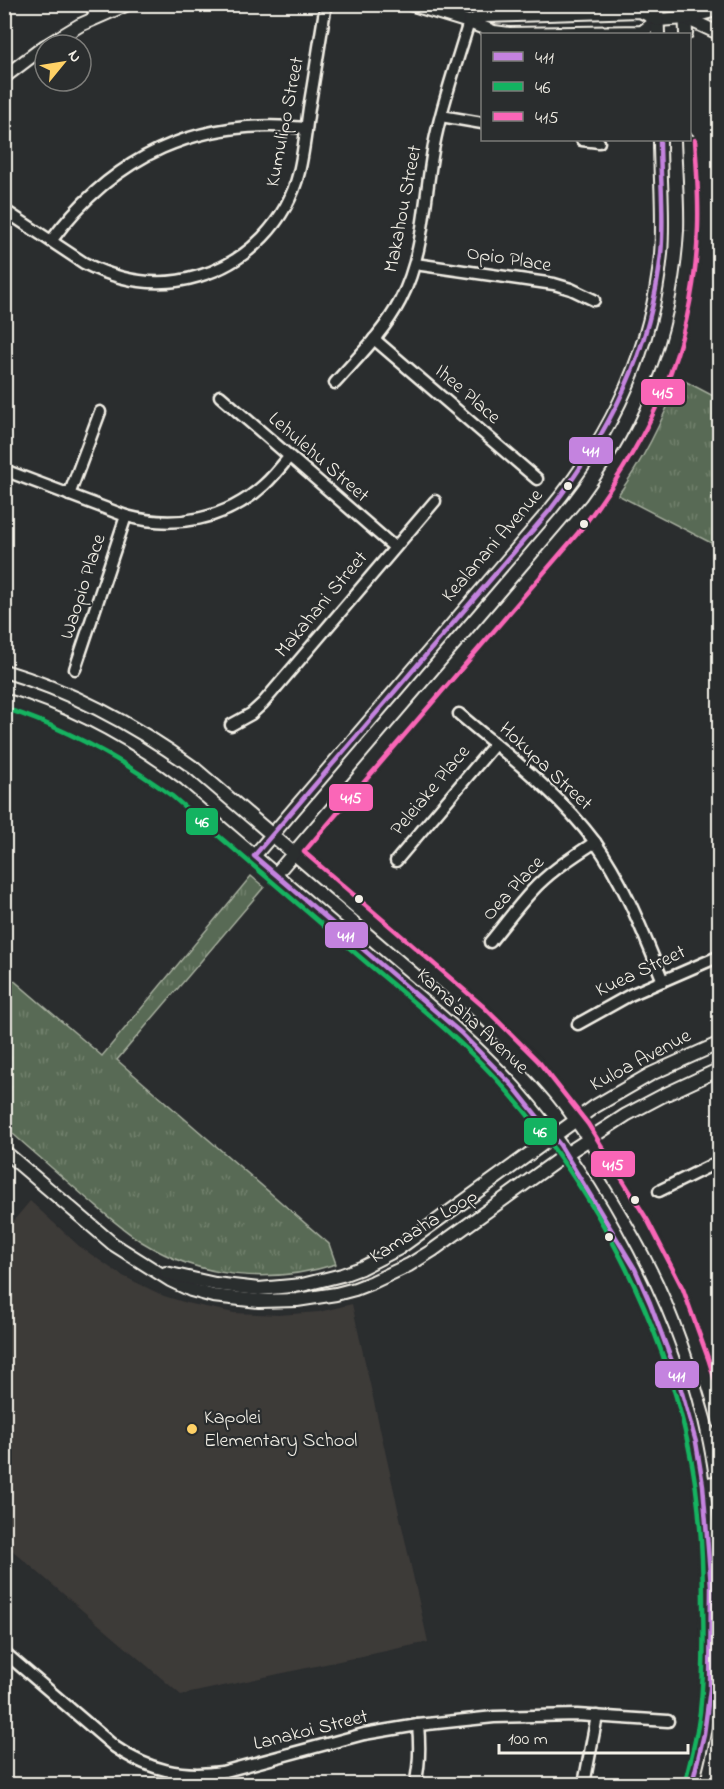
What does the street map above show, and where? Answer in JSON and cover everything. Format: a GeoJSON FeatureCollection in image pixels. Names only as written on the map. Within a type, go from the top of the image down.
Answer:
{"type":"FeatureCollection","features":[{"type":"Feature","properties":{"kind":"street"},"geometry":{"type":"LineString","coordinates":[[91,4],[96,18]]}},
{"type":"Feature","properties":{"kind":"street"},"geometry":{"type":"LineString","coordinates":[[67,33],[128,4]]}},
{"type":"Feature","properties":{"kind":"street","name":"Kumulipo Street"},"geometry":{"type":"LineString","coordinates":[[4,210],[99,270],[129,280],[177,281],[208,274],[236,260],[260,240],[280,216],[291,195],[298,172],[326,4]]}},
{"type":"Feature","properties":{"kind":"street"},"geometry":{"type":"LineString","coordinates":[[410,4],[502,33]]}},
{"type":"Feature","properties":{"kind":"street"},"geometry":{"type":"LineString","coordinates":[[657,4],[658,33]]}},
{"type":"Feature","properties":{"kind":"street"},"geometry":{"type":"LineString","coordinates":[[685,4],[686,33]]}},
{"type":"Feature","properties":{"kind":"street"},"geometry":{"type":"LineString","coordinates":[[470,22],[484,16],[640,11],[658,20],[686,18],[720,9]]}},
{"type":"Feature","properties":{"kind":"street"},"geometry":{"type":"LineString","coordinates":[[686,18],[714,31],[720,30]]}},
{"type":"Feature","properties":{"kind":"street"},"geometry":{"type":"LineString","coordinates":[[576,33],[642,32],[658,20]]}},
{"type":"Feature","properties":{"kind":"street","name":"Makahou Street"},"geometry":{"type":"LineString","coordinates":[[334,383],[374,339],[400,302],[415,264],[434,145],[470,22]]}},
{"type":"Feature","properties":{"kind":"street"},"geometry":{"type":"LineString","coordinates":[[4,77],[33,56]]}},
{"type":"Feature","properties":{"kind":"street"},"geometry":{"type":"LineString","coordinates":[[441,116],[481,123]]}},
{"type":"Feature","properties":{"kind":"street"},"geometry":{"type":"LineString","coordinates":[[51,241],[70,216],[92,194],[124,168],[161,148],[201,134],[242,126],[306,128]]}},
{"type":"Feature","properties":{"kind":"street"},"geometry":{"type":"LineString","coordinates":[[590,141],[599,142]]}},
{"type":"Feature","properties":{"kind":"street","name":"Kealanani Avenue"},"geometry":{"type":"LineString","coordinates":[[254,856],[556,502],[601,440],[627,388],[652,309],[662,227],[660,141]]}},
{"type":"Feature","properties":{"kind":"street"},"geometry":{"type":"LineString","coordinates":[[276,874],[578,521],[626,454],[657,391],[680,315],[691,228],[688,141]]}},
{"type":"Feature","properties":{"kind":"street","name":"Opio Place"},"geometry":{"type":"LineString","coordinates":[[415,264],[554,284],[594,300]]}},
{"type":"Feature","properties":{"kind":"street","name":"Ihee Place"},"geometry":{"type":"LineString","coordinates":[[374,339],[537,479]]}},
{"type":"Feature","properties":{"kind":"street","name":"Lehulehu Street"},"geometry":{"type":"LineString","coordinates":[[220,396],[394,547]]}},
{"type":"Feature","properties":{"kind":"street"},"geometry":{"type":"LineString","coordinates":[[69,495],[100,412]]}},
{"type":"Feature","properties":{"kind":"street"},"geometry":{"type":"LineString","coordinates":[[4,470],[126,516],[161,523],[177,523],[210,517],[253,495],[289,458]]}},
{"type":"Feature","properties":{"kind":"street","name":"Makahani Street"},"geometry":{"type":"LineString","coordinates":[[231,725],[251,714],[263,703],[435,501]]}},
{"type":"Feature","properties":{"kind":"street","name":"Waopio Place"},"geometry":{"type":"LineString","coordinates":[[75,669],[126,516]]}},
{"type":"Feature","properties":{"kind":"street","name":"Kama'aha Avenue"},"geometry":{"type":"LineString","coordinates":[[4,671],[67,693],[115,716],[194,768],[479,1012],[533,1067],[589,1139],[646,1233],[676,1292],[702,1364],[720,1424]]}},
{"type":"Feature","properties":{"kind":"street","name":"Kama'aha Avenue"},"geometry":{"type":"LineString","coordinates":[[4,700],[75,727],[128,756],[177,790],[461,1033],[513,1086],[566,1154],[622,1246],[650,1302],[667,1346],[696,1442],[704,1485],[711,1586],[710,1689],[704,1734],[692,1785]]}},
{"type":"Feature","properties":{"kind":"street","name":"Hokupa Street"},"geometry":{"type":"LineString","coordinates":[[459,714],[559,799],[595,842],[627,894],[663,981]]}},
{"type":"Feature","properties":{"kind":"street","name":"Peleiake Place"},"geometry":{"type":"LineString","coordinates":[[396,861],[495,744]]}},
{"type":"Feature","properties":{"kind":"street","name":"Oea Place"},"geometry":{"type":"LineString","coordinates":[[490,942],[532,891],[561,865],[595,842]]}},
{"type":"Feature","properties":{"kind":"street","name":"Kuea Street"},"geometry":{"type":"LineString","coordinates":[[578,1024],[630,995],[720,956]]}},
{"type":"Feature","properties":{"kind":"street","name":"Kuloa Avenue"},"geometry":{"type":"LineString","coordinates":[[554,1137],[594,1107],[632,1084],[720,1043]]}},
{"type":"Feature","properties":{"kind":"street","name":"Kuloa Avenue"},"geometry":{"type":"LineString","coordinates":[[566,1154],[644,1105],[720,1069]]}},
{"type":"Feature","properties":{"kind":"street","name":"Kamaaha Loop"},"geometry":{"type":"LineString","coordinates":[[151,1268],[215,1284],[259,1289],[302,1286],[342,1275],[398,1249],[554,1137]]}},
{"type":"Feature","properties":{"kind":"street","name":"Kamaaha Loop"},"geometry":{"type":"LineString","coordinates":[[4,1151],[113,1244],[191,1290],[236,1299],[297,1300],[336,1294],[373,1282],[417,1260],[566,1154]]}},
{"type":"Feature","properties":{"kind":"street"},"geometry":{"type":"LineString","coordinates":[[659,1191],[720,1161]]}},
{"type":"Feature","properties":{"kind":"street"},"geometry":{"type":"LineString","coordinates":[[704,1485],[720,1482]]}},
{"type":"Feature","properties":{"kind":"street","name":"Lanakoi Street"},"geometry":{"type":"LineString","coordinates":[[4,1652],[115,1747],[140,1762],[174,1773],[195,1775],[222,1772],[364,1734],[418,1725],[535,1715],[668,1721]]}},
{"type":"Feature","properties":{"kind":"street"},"geometry":{"type":"LineString","coordinates":[[584,1785],[597,1716]]}},
{"type":"Feature","properties":{"kind":"street"},"geometry":{"type":"LineString","coordinates":[[415,1785],[420,1762],[418,1725]]}},
{"type":"Feature","properties":{"kind":"street"},"geometry":{"type":"LineString","coordinates":[[171,1785],[174,1773]]}},
{"type":"Feature","properties":{"kind":"shaded area","name":"Kapolei Elementary School"},"geometry":{"type":"Polygon","coordinates":[[[30,1201],[79,1246],[121,1275],[164,1296],[234,1313],[278,1315],[319,1312],[352,1304],[428,1642],[181,1695],[5,1544],[5,1231],[30,1201]]]}},
{"type":"Feature","properties":{"kind":"green space"},"geometry":{"type":"Polygon","coordinates":[[[679,378],[719,399],[719,547],[618,495],[652,439],[679,378]]]}},
{"type":"Feature","properties":{"kind":"green space"},"geometry":{"type":"Polygon","coordinates":[[[251,876],[264,887],[117,1060],[329,1244],[336,1264],[311,1271],[261,1276],[211,1270],[188,1264],[142,1242],[119,1226],[5,1127],[5,973],[102,1056],[251,876]]]}},
{"type":"Feature","properties":{"kind":"transit line","name":"415"},"geometry":{"type":"LineString","coordinates":[[695,140],[698,227],[695,270],[688,312],[678,352],[647,427],[627,463],[578,533],[304,852],[484,1007],[539,1062],[588,1124],[648,1221],[683,1289],[720,1396]]}},
{"type":"Feature","properties":{"kind":"transit line","name":"411"},"geometry":{"type":"LineString","coordinates":[[660,141],[663,225],[656,290],[637,358],[624,390],[591,451],[550,510],[254,856],[461,1033],[513,1086],[560,1145],[635,1269],[676,1372],[696,1442],[703,1485],[711,1586],[710,1689],[704,1734],[692,1784]]}},
{"type":"Feature","properties":{"kind":"transit line","name":"46"},"geometry":{"type":"LineString","coordinates":[[4,708],[92,745],[133,769],[172,796],[422,1009],[475,1057],[508,1092],[540,1130],[596,1213],[642,1302],[660,1349],[676,1396],[695,1484],[702,1565],[703,1672],[699,1721],[685,1782]]}},
{"type":"Feature","properties":{"kind":"place","name":"Kapolei Elementary School"},"geometry":{"type":"Point","coordinates":[192,1429]}}]}
